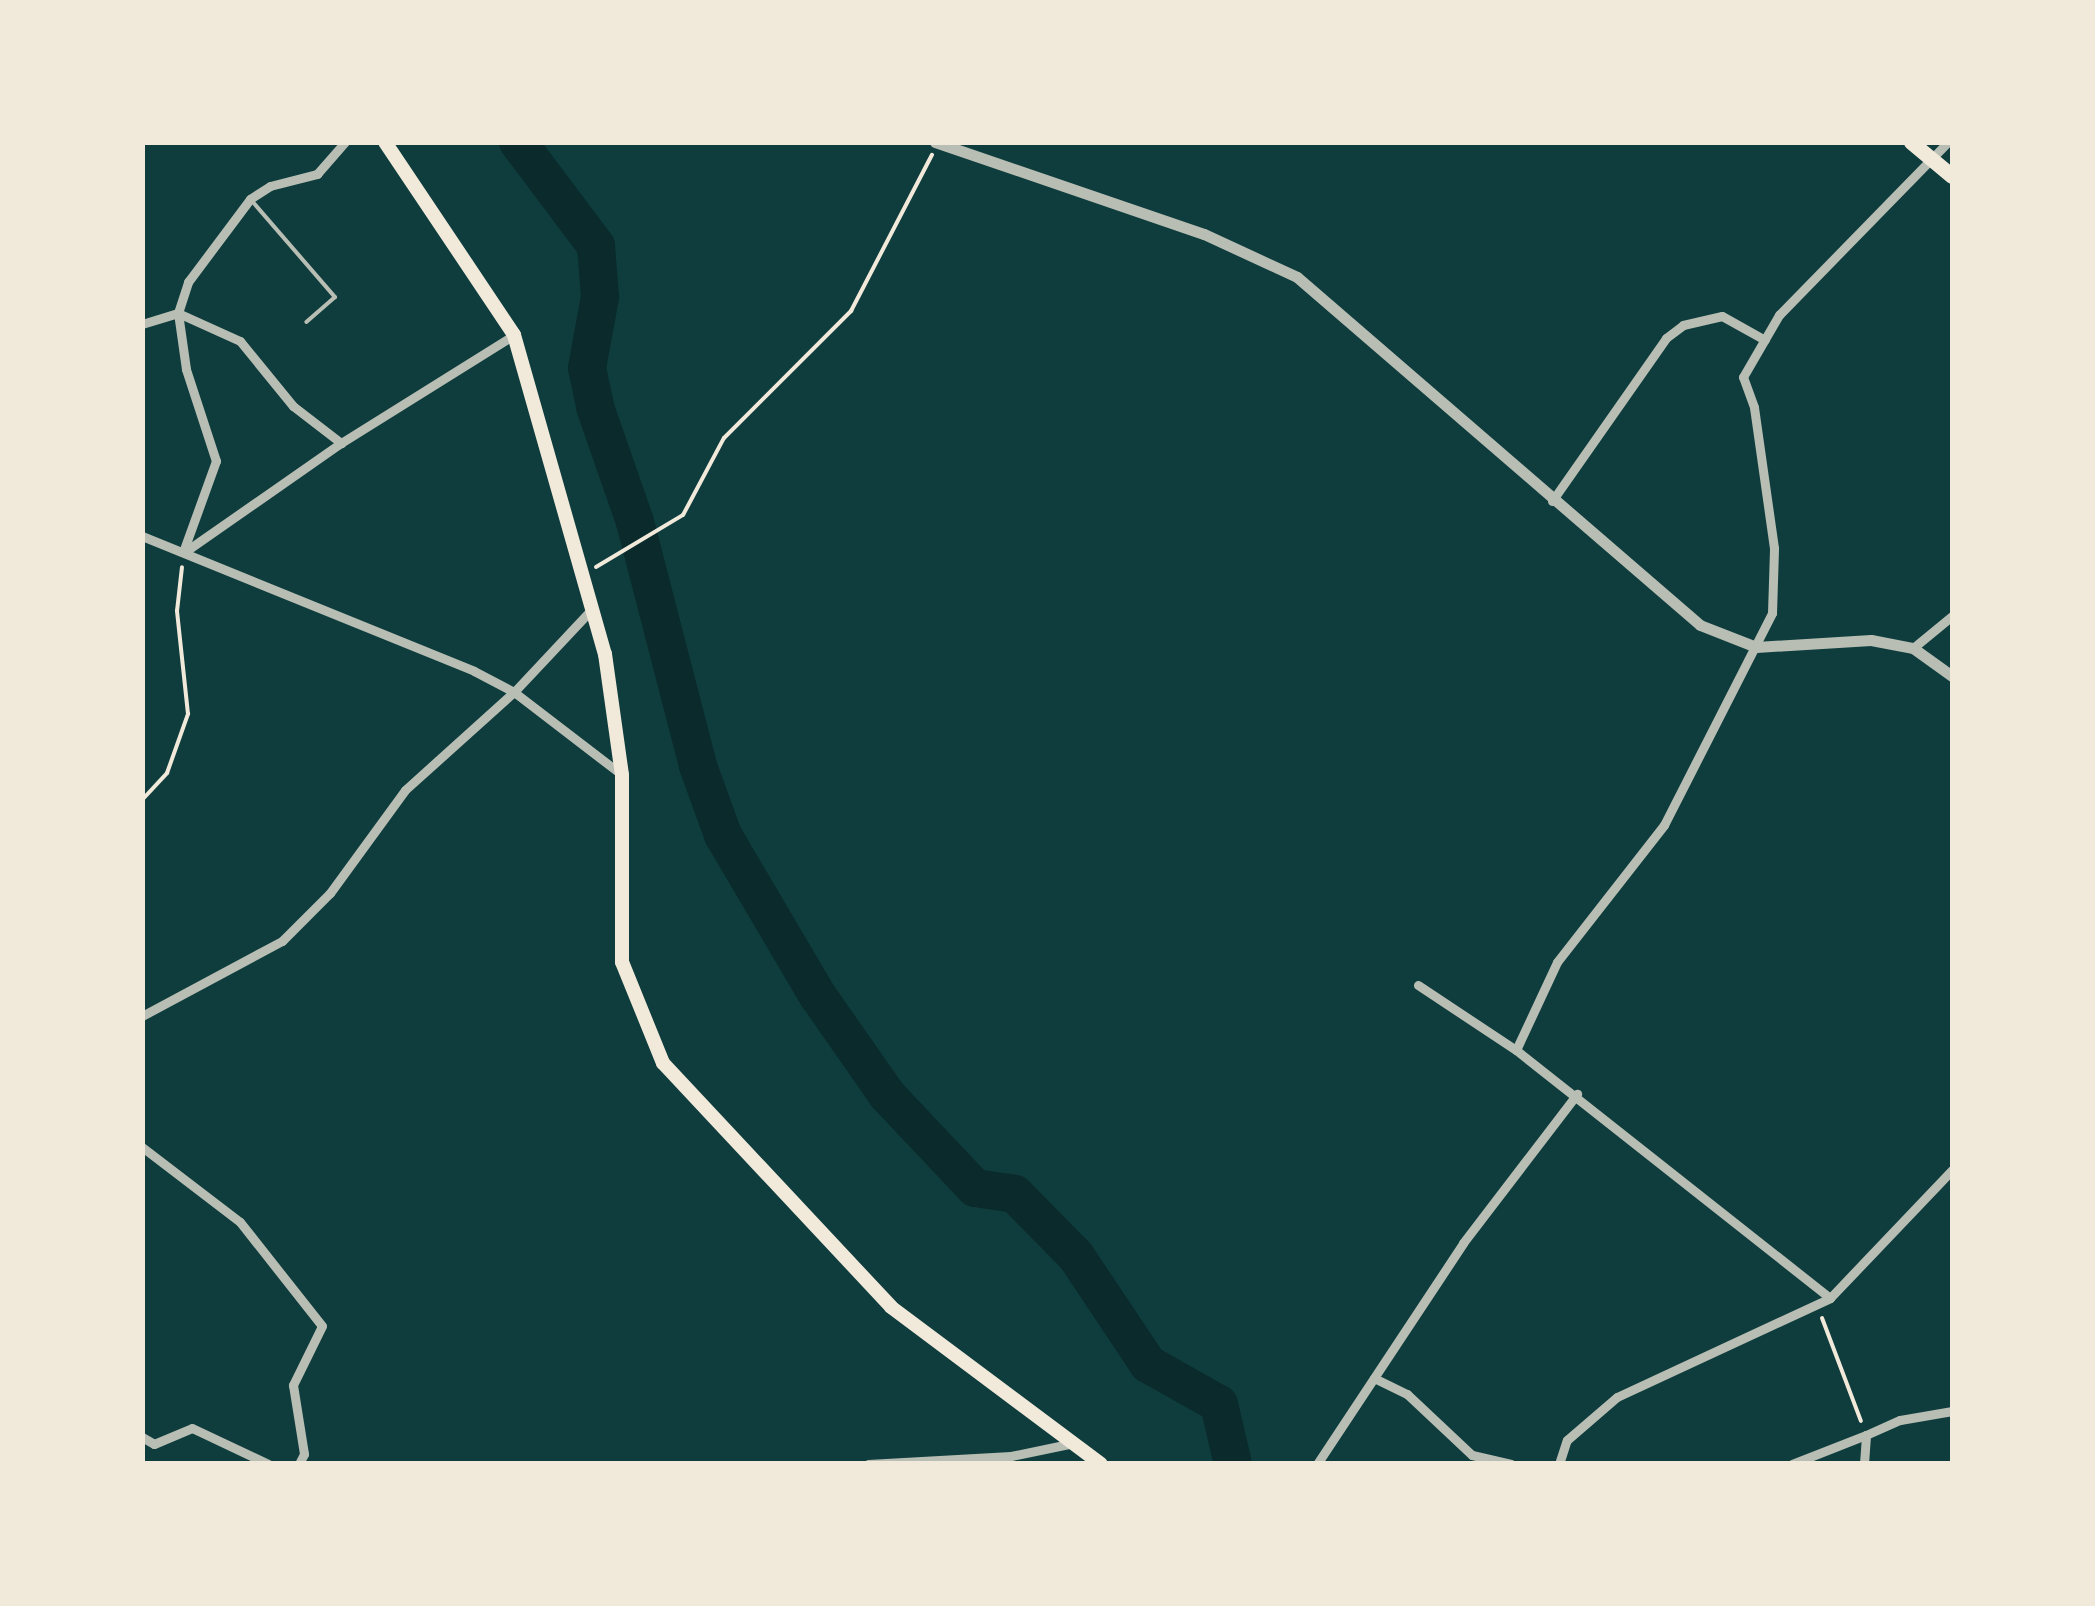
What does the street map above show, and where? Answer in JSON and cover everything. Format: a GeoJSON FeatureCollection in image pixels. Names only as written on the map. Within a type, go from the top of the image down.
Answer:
{"type":"FeatureCollection","features":[{"type":"Feature","properties":{"kind":"highway"},"geometry":{"type":"LineString","coordinates":[[1912,142],[1952,176]]}},
{"type":"Feature","properties":{"kind":"main road"},"geometry":{"type":"LineString","coordinates":[[386,142],[514,335],[583,575],[618,716],[622,775],[622,962],[663,1062],[891,1307],[1077,1442],[1101,1464]]}},
{"type":"Feature","properties":{"kind":"street"},"geometry":{"type":"LineString","coordinates":[[184,552],[216,461],[186,369],[178,313],[188,282],[250,199],[270,186],[317,174],[345,142]]}},
{"type":"Feature","properties":{"kind":"street"},"geometry":{"type":"LineString","coordinates":[[1516,1050],[1558,962],[1664,825],[1772,613],[1774,548],[1754,408],[1743,377],[1765,340],[1845,241],[1904,193],[1948,142]]}},
{"type":"Feature","properties":{"kind":"street"},"geometry":{"type":"LineString","coordinates":[[936,143],[1204,234],[1298,277],[1472,422],[1552,501],[1700,625],[1756,647],[1871,640],[1913,648],[1952,676]]}},
{"type":"Feature","properties":{"kind":"street"},"geometry":{"type":"LineString","coordinates":[[142,324],[178,313],[240,341],[293,406],[340,443]]}},
{"type":"Feature","properties":{"kind":"street"},"geometry":{"type":"LineString","coordinates":[[1552,501],[1666,338],[1683,324],[1722,316],[1765,340]]}},
{"type":"Feature","properties":{"kind":"street"},"geometry":{"type":"LineString","coordinates":[[184,552],[340,443],[514,335]]}},
{"type":"Feature","properties":{"kind":"street"},"geometry":{"type":"LineString","coordinates":[[142,536],[514,692],[622,775]]}},
{"type":"Feature","properties":{"kind":"street"},"geometry":{"type":"LineString","coordinates":[[142,1016],[282,942],[330,893],[404,790],[514,692],[592,609]]}},
{"type":"Feature","properties":{"kind":"street"},"geometry":{"type":"LineString","coordinates":[[1913,648],[1952,616]]}},
{"type":"Feature","properties":{"kind":"street"},"geometry":{"type":"LineString","coordinates":[[1418,986],[1576,1094],[1830,1298]]}},
{"type":"Feature","properties":{"kind":"street"},"geometry":{"type":"LineString","coordinates":[[1317,1464],[1462,1243],[1576,1094]]}},
{"type":"Feature","properties":{"kind":"street"},"geometry":{"type":"LineString","coordinates":[[142,1148],[240,1222],[322,1326],[292,1385],[304,1454],[299,1464]]}},
{"type":"Feature","properties":{"kind":"street"},"geometry":{"type":"LineString","coordinates":[[1559,1464],[1567,1440],[1617,1397],[1830,1298],[1952,1170]]}},
{"type":"Feature","properties":{"kind":"street"},"geometry":{"type":"LineString","coordinates":[[1374,1378],[1407,1394],[1472,1455],[1511,1464]]}},
{"type":"Feature","properties":{"kind":"street"},"geometry":{"type":"LineString","coordinates":[[1792,1464],[1900,1420],[1952,1412]]}},
{"type":"Feature","properties":{"kind":"street"},"geometry":{"type":"LineString","coordinates":[[142,1436],[154,1444],[192,1428],[268,1464]]}},
{"type":"Feature","properties":{"kind":"street"},"geometry":{"type":"LineString","coordinates":[[1864,1464],[1866,1435]]}},
{"type":"Feature","properties":{"kind":"street"},"geometry":{"type":"LineString","coordinates":[[868,1464],[1011,1456],[1077,1442]]}},
{"type":"Feature","properties":{"kind":"lane"},"geometry":{"type":"LineString","coordinates":[[250,199],[335,296],[306,322]]}},
{"type":"Feature","properties":{"kind":"path"},"geometry":{"type":"LineString","coordinates":[[583,575],[683,515],[724,438],[851,311],[936,143]]}},
{"type":"Feature","properties":{"kind":"path"},"geometry":{"type":"LineString","coordinates":[[142,800],[167,773],[188,714],[178,611],[184,552]]}},
{"type":"Feature","properties":{"kind":"path"},"geometry":{"type":"LineString","coordinates":[[1816,1304],[1866,1435]]}},
{"type":"Feature","properties":{"kind":"waterway"},"geometry":{"type":"LineString","coordinates":[[518,142],[596,246],[600,297],[587,368],[595,407],[635,522],[698,766],[723,835],[818,996],[887,1095],[975,1188],[1015,1194],[1076,1256],[1148,1364],[1219,1404],[1233,1464]]}}]}
